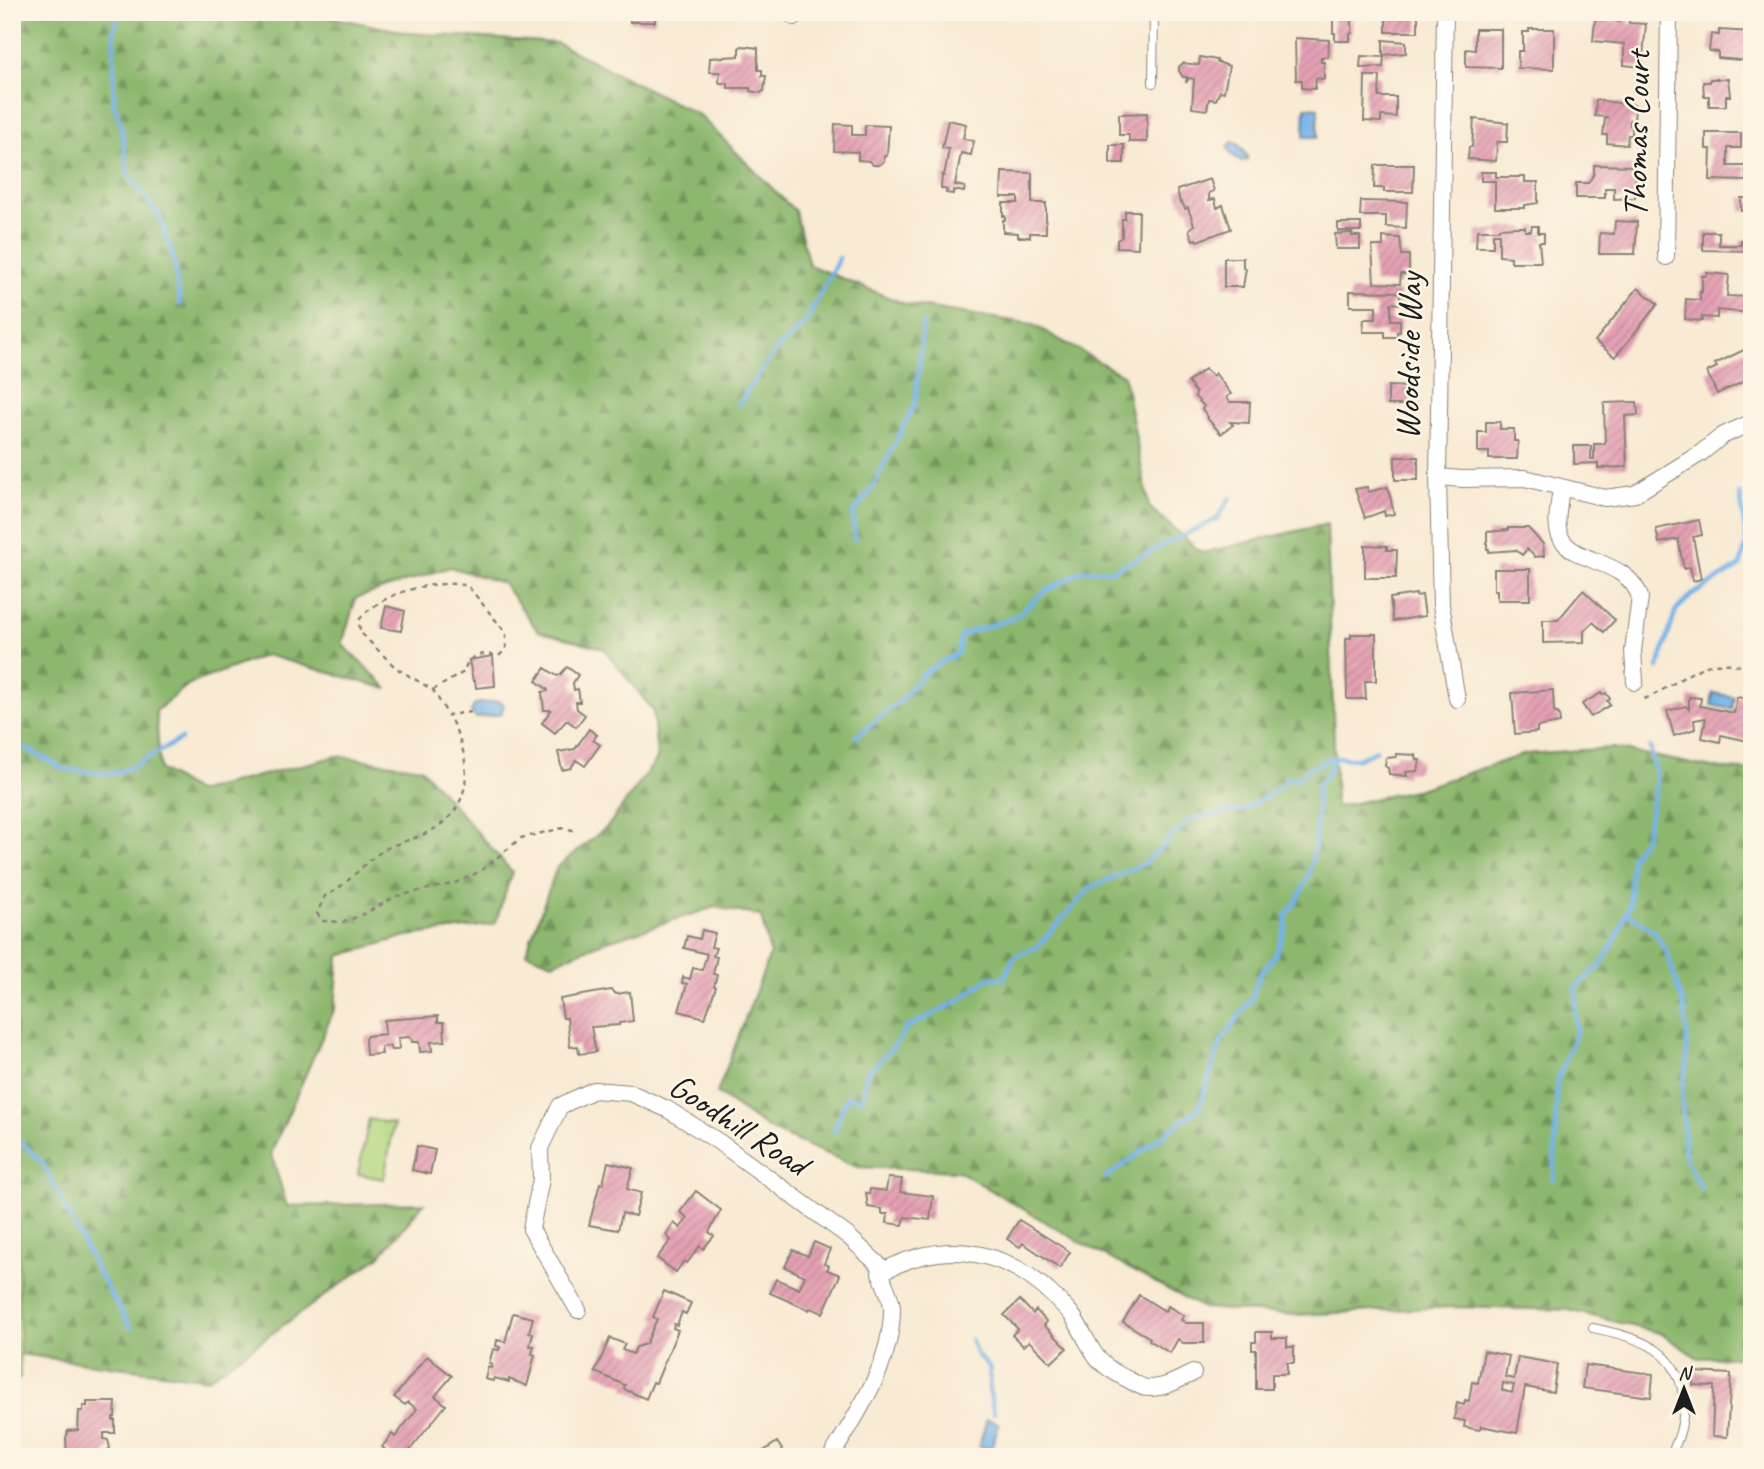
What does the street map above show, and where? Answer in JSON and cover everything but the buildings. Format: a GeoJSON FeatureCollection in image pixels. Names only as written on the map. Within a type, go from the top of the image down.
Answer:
{"type":"FeatureCollection","features":[{"type":"Feature","properties":{"kind":"street","name":"Woodside Way"},"geometry":{"type":"LineString","coordinates":[[1445,12],[1438,477],[1441,605],[1457,699]]}},
{"type":"Feature","properties":{"kind":"street","name":"Thomas Court"},"geometry":{"type":"LineString","coordinates":[[1666,257],[1669,12]]}},
{"type":"Feature","properties":{"kind":"street"},"geometry":{"type":"LineString","coordinates":[[1438,477],[1525,478],[1605,498],[1635,494],[1701,453],[1722,436],[1752,422]]}},
{"type":"Feature","properties":{"kind":"street"},"geometry":{"type":"LineString","coordinates":[[1561,487],[1559,534],[1565,543],[1574,550],[1614,568],[1637,588],[1640,597],[1633,651],[1635,682]]}},
{"type":"Feature","properties":{"kind":"street","name":"Goodhill Road"},"geometry":{"type":"LineString","coordinates":[[578,1310],[531,1229],[541,1179],[540,1148],[560,1106],[594,1090],[631,1093],[678,1116],[719,1142],[848,1236],[880,1266],[880,1273],[892,1304],[890,1343],[878,1373],[831,1457]]}},
{"type":"Feature","properties":{"kind":"street"},"geometry":{"type":"LineString","coordinates":[[880,1273],[902,1261],[932,1252],[962,1253],[1007,1262],[1030,1276],[1073,1316],[1098,1360],[1114,1373],[1147,1389],[1172,1383],[1193,1373]]}},
{"type":"Feature","properties":{"kind":"lane"},"geometry":{"type":"LineString","coordinates":[[1153,83],[1154,12]]}},
{"type":"Feature","properties":{"kind":"lane"},"geometry":{"type":"LineString","coordinates":[[1593,1328],[1650,1346],[1674,1368],[1684,1396],[1684,1419],[1669,1457]]}},
{"type":"Feature","properties":{"kind":"path"},"geometry":{"type":"LineString","coordinates":[[433,690],[460,675],[471,657],[499,656],[506,649],[506,633],[468,586],[443,582],[411,590],[385,599],[367,610],[359,620],[360,632],[396,668],[433,690],[457,731],[467,771],[463,792],[451,815],[434,830],[386,849],[369,860],[338,890],[325,896],[317,913],[322,921],[342,922],[360,916],[397,896],[455,883],[481,871],[521,838],[563,828],[577,831]]}},
{"type":"Feature","properties":{"kind":"path"},"geometry":{"type":"LineString","coordinates":[[1644,699],[1664,691],[1711,663],[1735,663],[1752,671]]}},
{"type":"Feature","properties":{"kind":"path"},"geometry":{"type":"LineString","coordinates":[[448,715],[471,712]]}},
{"type":"Feature","properties":{"kind":"green space"},"geometry":{"type":"Polygon","coordinates":[[[12,12],[306,12],[410,33],[557,43],[699,115],[795,211],[809,265],[905,304],[1032,324],[1124,376],[1149,507],[1202,553],[1327,524],[1336,807],[1419,789],[1525,754],[1613,748],[1713,768],[1752,771],[1752,1357],[1698,1358],[1660,1333],[1569,1310],[1453,1307],[1296,1315],[1203,1308],[1085,1245],[958,1171],[857,1167],[769,1129],[717,1093],[770,954],[761,916],[715,907],[598,944],[553,963],[526,953],[557,867],[608,826],[657,759],[653,711],[603,648],[538,631],[503,583],[450,567],[356,598],[342,644],[388,689],[266,655],[189,684],[156,711],[160,769],[196,792],[337,756],[421,768],[512,872],[495,924],[407,936],[339,956],[335,1008],[271,1153],[287,1206],[424,1203],[380,1256],[208,1379],[12,1353],[12,12]]]}},
{"type":"Feature","properties":{"kind":"green space"},"geometry":{"type":"Polygon","coordinates":[[[12,736],[20,1379],[12,1377],[12,736]]]}},
{"type":"Feature","properties":{"kind":"green space"},"geometry":{"type":"Polygon","coordinates":[[[369,1119],[394,1124],[384,1179],[358,1174],[369,1119]]]}},
{"type":"Feature","properties":{"kind":"water"},"geometry":{"type":"Polygon","coordinates":[[[1305,107],[1318,108],[1318,137],[1304,137],[1305,107]]]}},
{"type":"Feature","properties":{"kind":"water"},"geometry":{"type":"Polygon","coordinates":[[[1232,142],[1237,143],[1247,160],[1241,161],[1231,154],[1228,147],[1232,142]]]}},
{"type":"Feature","properties":{"kind":"water"},"geometry":{"type":"Polygon","coordinates":[[[1713,693],[1734,697],[1732,709],[1711,705],[1713,693]]]}},
{"type":"Feature","properties":{"kind":"water"},"geometry":{"type":"Polygon","coordinates":[[[499,701],[504,705],[501,714],[476,718],[471,712],[475,704],[499,701]]]}},
{"type":"Feature","properties":{"kind":"water"},"geometry":{"type":"Polygon","coordinates":[[[987,1419],[999,1424],[991,1449],[979,1446],[987,1419]]]}},
{"type":"Feature","properties":{"kind":"waterway"},"geometry":{"type":"LineString","coordinates":[[119,12],[114,31],[114,105],[121,124],[128,174],[160,217],[174,260],[180,304]]}},
{"type":"Feature","properties":{"kind":"waterway"},"geometry":{"type":"LineString","coordinates":[[739,404],[779,347],[805,323],[839,258]]}},
{"type":"Feature","properties":{"kind":"waterway"},"geometry":{"type":"LineString","coordinates":[[855,539],[853,513],[870,492],[915,404],[923,323]]}},
{"type":"Feature","properties":{"kind":"waterway"},"geometry":{"type":"LineString","coordinates":[[1658,668],[1676,610],[1692,595],[1740,566],[1747,542],[1740,494]]}},
{"type":"Feature","properties":{"kind":"waterway"},"geometry":{"type":"LineString","coordinates":[[856,737],[901,700],[926,671],[958,653],[961,635],[1014,618],[1044,592],[1084,570],[1111,571],[1217,519],[1230,498]]}},
{"type":"Feature","properties":{"kind":"waterway"},"geometry":{"type":"LineString","coordinates":[[12,741],[64,769],[111,774],[132,767],[181,739]]}},
{"type":"Feature","properties":{"kind":"waterway"},"geometry":{"type":"LineString","coordinates":[[1554,1180],[1557,1081],[1576,1033],[1576,987],[1601,965],[1618,935],[1630,903],[1631,858],[1645,837],[1657,779],[1650,747]]}},
{"type":"Feature","properties":{"kind":"waterway"},"geometry":{"type":"LineString","coordinates":[[834,1131],[847,1097],[863,1099],[866,1074],[898,1042],[906,1028],[955,1003],[989,978],[1004,978],[1014,957],[1038,946],[1091,887],[1144,864],[1190,819],[1244,810],[1280,787],[1287,778],[1298,779],[1307,769],[1335,757],[1358,759],[1376,750]]}},
{"type":"Feature","properties":{"kind":"waterway"},"geometry":{"type":"LineString","coordinates":[[1106,1178],[1199,1108],[1221,1042],[1252,998],[1260,974],[1275,956],[1286,927],[1286,915],[1304,886],[1314,854],[1317,786],[1328,774],[1335,757]]}},
{"type":"Feature","properties":{"kind":"waterway"},"geometry":{"type":"LineString","coordinates":[[1626,912],[1655,932],[1667,953],[1684,1007],[1687,1033],[1687,1061],[1682,1096],[1685,1158],[1701,1189]]}},
{"type":"Feature","properties":{"kind":"waterway"},"geometry":{"type":"LineString","coordinates":[[12,1133],[42,1162],[100,1276],[131,1328]]}},
{"type":"Feature","properties":{"kind":"waterway"},"geometry":{"type":"LineString","coordinates":[[971,1339],[977,1355],[990,1368],[989,1389],[994,1413]]}}]}
